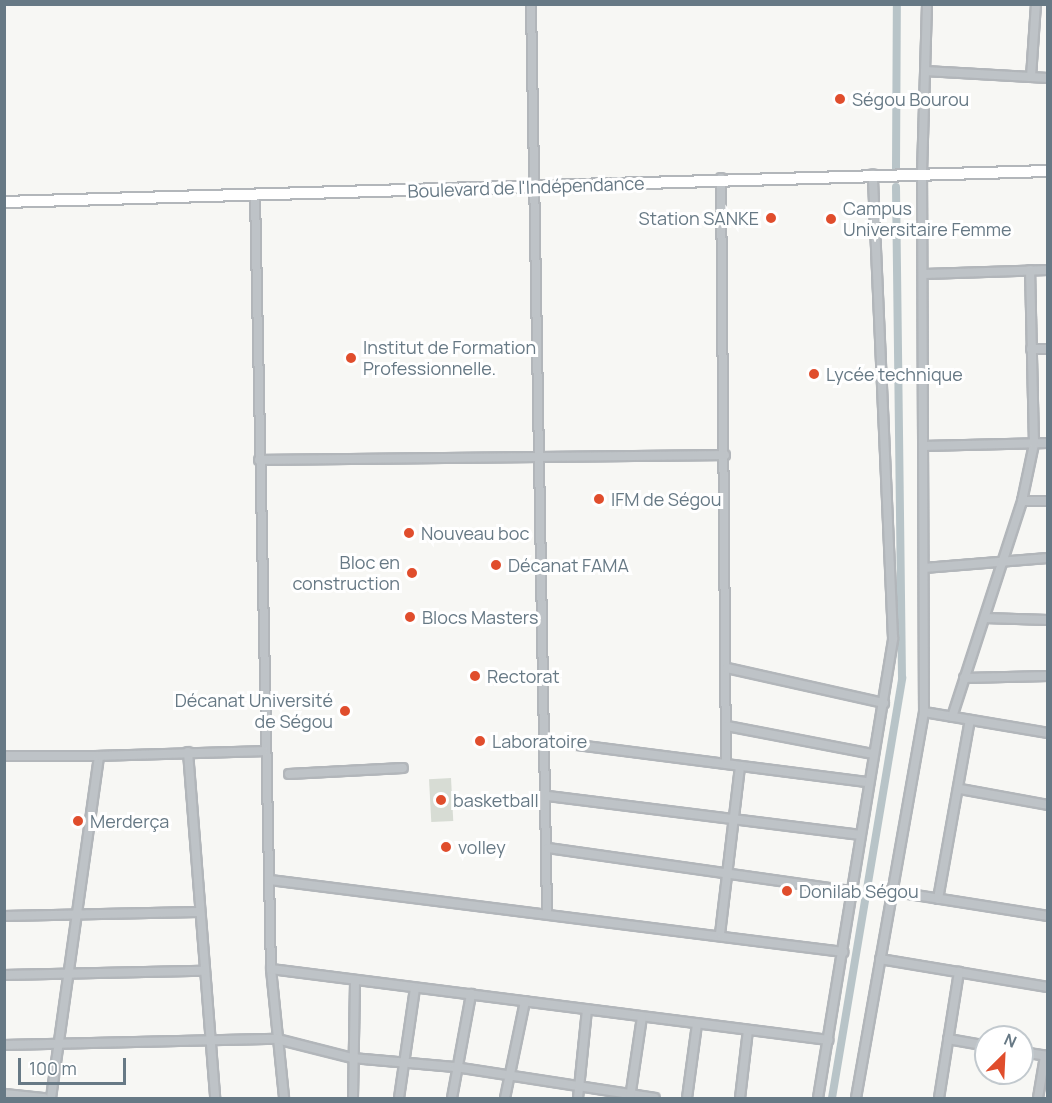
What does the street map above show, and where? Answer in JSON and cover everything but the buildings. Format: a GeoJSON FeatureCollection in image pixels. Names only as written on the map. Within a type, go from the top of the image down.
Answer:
{"type":"FeatureCollection","features":[{"type":"Feature","properties":{"kind":"highway","name":"Boulevard de l'Indépendance"},"geometry":{"type":"LineString","coordinates":[[4,202],[535,188],[721,178],[1047,171]]}},
{"type":"Feature","properties":{"kind":"street"},"geometry":{"type":"LineString","coordinates":[[531,4],[541,457],[541,649],[548,796],[548,912]]}},
{"type":"Feature","properties":{"kind":"street"},"geometry":{"type":"LineString","coordinates":[[856,1098],[890,891],[924,712],[925,274],[922,173],[927,4]]}},
{"type":"Feature","properties":{"kind":"street"},"geometry":{"type":"LineString","coordinates":[[1031,77],[1036,4]]}},
{"type":"Feature","properties":{"kind":"street"},"geometry":{"type":"LineString","coordinates":[[925,71],[1047,78]]}},
{"type":"Feature","properties":{"kind":"street"},"geometry":{"type":"LineString","coordinates":[[818,1098],[843,952],[859,835],[884,703],[893,638],[873,174]]}},
{"type":"Feature","properties":{"kind":"street"},"geometry":{"type":"LineString","coordinates":[[721,178],[727,668],[726,764]]}},
{"type":"Feature","properties":{"kind":"street"},"geometry":{"type":"LineString","coordinates":[[255,195],[264,751],[270,880],[271,969],[284,1098]]}},
{"type":"Feature","properties":{"kind":"street"},"geometry":{"type":"LineString","coordinates":[[952,717],[1022,501],[1034,444],[1030,270]]}},
{"type":"Feature","properties":{"kind":"street"},"geometry":{"type":"LineString","coordinates":[[925,274],[1047,270]]}},
{"type":"Feature","properties":{"kind":"street"},"geometry":{"type":"LineString","coordinates":[[1031,349],[1047,349]]}},
{"type":"Feature","properties":{"kind":"street"},"geometry":{"type":"LineString","coordinates":[[1034,444],[1047,437]]}},
{"type":"Feature","properties":{"kind":"street"},"geometry":{"type":"LineString","coordinates":[[923,446],[1047,443]]}},
{"type":"Feature","properties":{"kind":"street"},"geometry":{"type":"LineString","coordinates":[[259,460],[725,455]]}},
{"type":"Feature","properties":{"kind":"street"},"geometry":{"type":"LineString","coordinates":[[1022,501],[1047,501]]}},
{"type":"Feature","properties":{"kind":"street"},"geometry":{"type":"LineString","coordinates":[[924,568],[1047,558]]}},
{"type":"Feature","properties":{"kind":"street"},"geometry":{"type":"LineString","coordinates":[[985,618],[1047,620]]}},
{"type":"Feature","properties":{"kind":"street"},"geometry":{"type":"LineString","coordinates":[[727,668],[884,703]]}},
{"type":"Feature","properties":{"kind":"street"},"geometry":{"type":"LineString","coordinates":[[964,678],[1047,676]]}},
{"type":"Feature","properties":{"kind":"street"},"geometry":{"type":"LineString","coordinates":[[924,712],[1047,733]]}},
{"type":"Feature","properties":{"kind":"street"},"geometry":{"type":"LineString","coordinates":[[938,899],[960,789],[970,720]]}},
{"type":"Feature","properties":{"kind":"street"},"geometry":{"type":"LineString","coordinates":[[727,726],[873,754]]}},
{"type":"Feature","properties":{"kind":"street"},"geometry":{"type":"LineString","coordinates":[[546,741],[868,782]]}},
{"type":"Feature","properties":{"kind":"street"},"geometry":{"type":"LineString","coordinates":[[4,756],[99,756],[264,751]]}},
{"type":"Feature","properties":{"kind":"street"},"geometry":{"type":"LineString","coordinates":[[188,752],[198,912],[215,1098]]}},
{"type":"Feature","properties":{"kind":"street"},"geometry":{"type":"LineString","coordinates":[[51,1098],[61,1044],[99,756]]}},
{"type":"Feature","properties":{"kind":"street"},"geometry":{"type":"LineString","coordinates":[[720,934],[740,766]]}},
{"type":"Feature","properties":{"kind":"street"},"geometry":{"type":"LineString","coordinates":[[289,774],[403,768]]}},
{"type":"Feature","properties":{"kind":"street"},"geometry":{"type":"LineString","coordinates":[[960,789],[1047,805]]}},
{"type":"Feature","properties":{"kind":"street"},"geometry":{"type":"LineString","coordinates":[[548,796],[859,835]]}},
{"type":"Feature","properties":{"kind":"street"},"geometry":{"type":"LineString","coordinates":[[548,848],[852,891]]}},
{"type":"Feature","properties":{"kind":"street"},"geometry":{"type":"LineString","coordinates":[[270,880],[548,912],[843,952]]}},
{"type":"Feature","properties":{"kind":"street"},"geometry":{"type":"LineString","coordinates":[[890,891],[1047,916]]}},
{"type":"Feature","properties":{"kind":"street"},"geometry":{"type":"LineString","coordinates":[[4,915],[198,912]]}},
{"type":"Feature","properties":{"kind":"street"},"geometry":{"type":"LineString","coordinates":[[880,959],[1047,987]]}},
{"type":"Feature","properties":{"kind":"street"},"geometry":{"type":"LineString","coordinates":[[271,969],[829,1040]]}},
{"type":"Feature","properties":{"kind":"street"},"geometry":{"type":"LineString","coordinates":[[4,975],[203,971]]}},
{"type":"Feature","properties":{"kind":"street"},"geometry":{"type":"LineString","coordinates":[[939,1098],[959,972]]}},
{"type":"Feature","properties":{"kind":"street"},"geometry":{"type":"LineString","coordinates":[[353,1098],[355,981]]}},
{"type":"Feature","properties":{"kind":"street"},"geometry":{"type":"LineString","coordinates":[[399,1098],[415,988]]}},
{"type":"Feature","properties":{"kind":"street"},"geometry":{"type":"LineString","coordinates":[[452,1098],[455,1067],[471,994]]}},
{"type":"Feature","properties":{"kind":"street"},"geometry":{"type":"LineString","coordinates":[[505,1098],[525,1001]]}},
{"type":"Feature","properties":{"kind":"street"},"geometry":{"type":"LineString","coordinates":[[578,1098],[587,1010]]}},
{"type":"Feature","properties":{"kind":"street"},"geometry":{"type":"LineString","coordinates":[[630,1097],[642,1017]]}},
{"type":"Feature","properties":{"kind":"street"},"geometry":{"type":"LineString","coordinates":[[687,1098],[697,1024]]}},
{"type":"Feature","properties":{"kind":"street"},"geometry":{"type":"LineString","coordinates":[[740,1098],[748,1030]]}},
{"type":"Feature","properties":{"kind":"street"},"geometry":{"type":"LineString","coordinates":[[4,1045],[277,1039],[352,1058],[404,1065],[455,1067],[630,1097],[655,1098]]}},
{"type":"Feature","properties":{"kind":"street"},"geometry":{"type":"LineString","coordinates":[[948,1039],[974,1044]]}},
{"type":"Feature","properties":{"kind":"street"},"geometry":{"type":"LineString","coordinates":[[1038,1098],[1046,1056]]}},
{"type":"Feature","properties":{"kind":"street"},"geometry":{"type":"LineString","coordinates":[[4,1094],[44,1098]]}},
{"type":"Feature","properties":{"kind":"shaded area","name":"basketball"},"geometry":{"type":"Polygon","coordinates":[[[451,778],[453,821],[431,822],[429,779],[451,778]]]}},
{"type":"Feature","properties":{"kind":"waterway"},"geometry":{"type":"LineString","coordinates":[[896,169],[897,4]]}},
{"type":"Feature","properties":{"kind":"waterway"},"geometry":{"type":"LineString","coordinates":[[832,1098],[902,678],[896,187]]}},
{"type":"Feature","properties":{"kind":"place","name":"Ségou Bourou"},"geometry":{"type":"Point","coordinates":[840,99]}},
{"type":"Feature","properties":{"kind":"place","name":"Station SANKE"},"geometry":{"type":"Point","coordinates":[771,218]}},
{"type":"Feature","properties":{"kind":"place","name":"Campus Universitaire Femme"},"geometry":{"type":"Point","coordinates":[831,219]}},
{"type":"Feature","properties":{"kind":"place","name":"Institut de Formation Professionnelle."},"geometry":{"type":"Point","coordinates":[351,358]}},
{"type":"Feature","properties":{"kind":"place","name":"Lycée technique"},"geometry":{"type":"Point","coordinates":[814,374]}},
{"type":"Feature","properties":{"kind":"place","name":"IFM de Ségou"},"geometry":{"type":"Point","coordinates":[599,499]}},
{"type":"Feature","properties":{"kind":"place","name":"Nouveau boc"},"geometry":{"type":"Point","coordinates":[409,533]}},
{"type":"Feature","properties":{"kind":"place","name":"Décanat FAMA"},"geometry":{"type":"Point","coordinates":[496,565]}},
{"type":"Feature","properties":{"kind":"place","name":"Bloc en construction"},"geometry":{"type":"Point","coordinates":[412,573]}},
{"type":"Feature","properties":{"kind":"place","name":"Blocs Masters"},"geometry":{"type":"Point","coordinates":[410,617]}},
{"type":"Feature","properties":{"kind":"place","name":"Rectorat"},"geometry":{"type":"Point","coordinates":[475,676]}},
{"type":"Feature","properties":{"kind":"place","name":"Décanat Université de Ségou"},"geometry":{"type":"Point","coordinates":[345,711]}},
{"type":"Feature","properties":{"kind":"place","name":"Laboratoire"},"geometry":{"type":"Point","coordinates":[480,741]}},
{"type":"Feature","properties":{"kind":"place","name":"basketball"},"geometry":{"type":"Point","coordinates":[441,800]}},
{"type":"Feature","properties":{"kind":"place","name":"Merderça"},"geometry":{"type":"Point","coordinates":[78,821]}},
{"type":"Feature","properties":{"kind":"place","name":"volley"},"geometry":{"type":"Point","coordinates":[446,847]}},
{"type":"Feature","properties":{"kind":"place","name":"Donilab Ségou"},"geometry":{"type":"Point","coordinates":[787,891]}}]}
